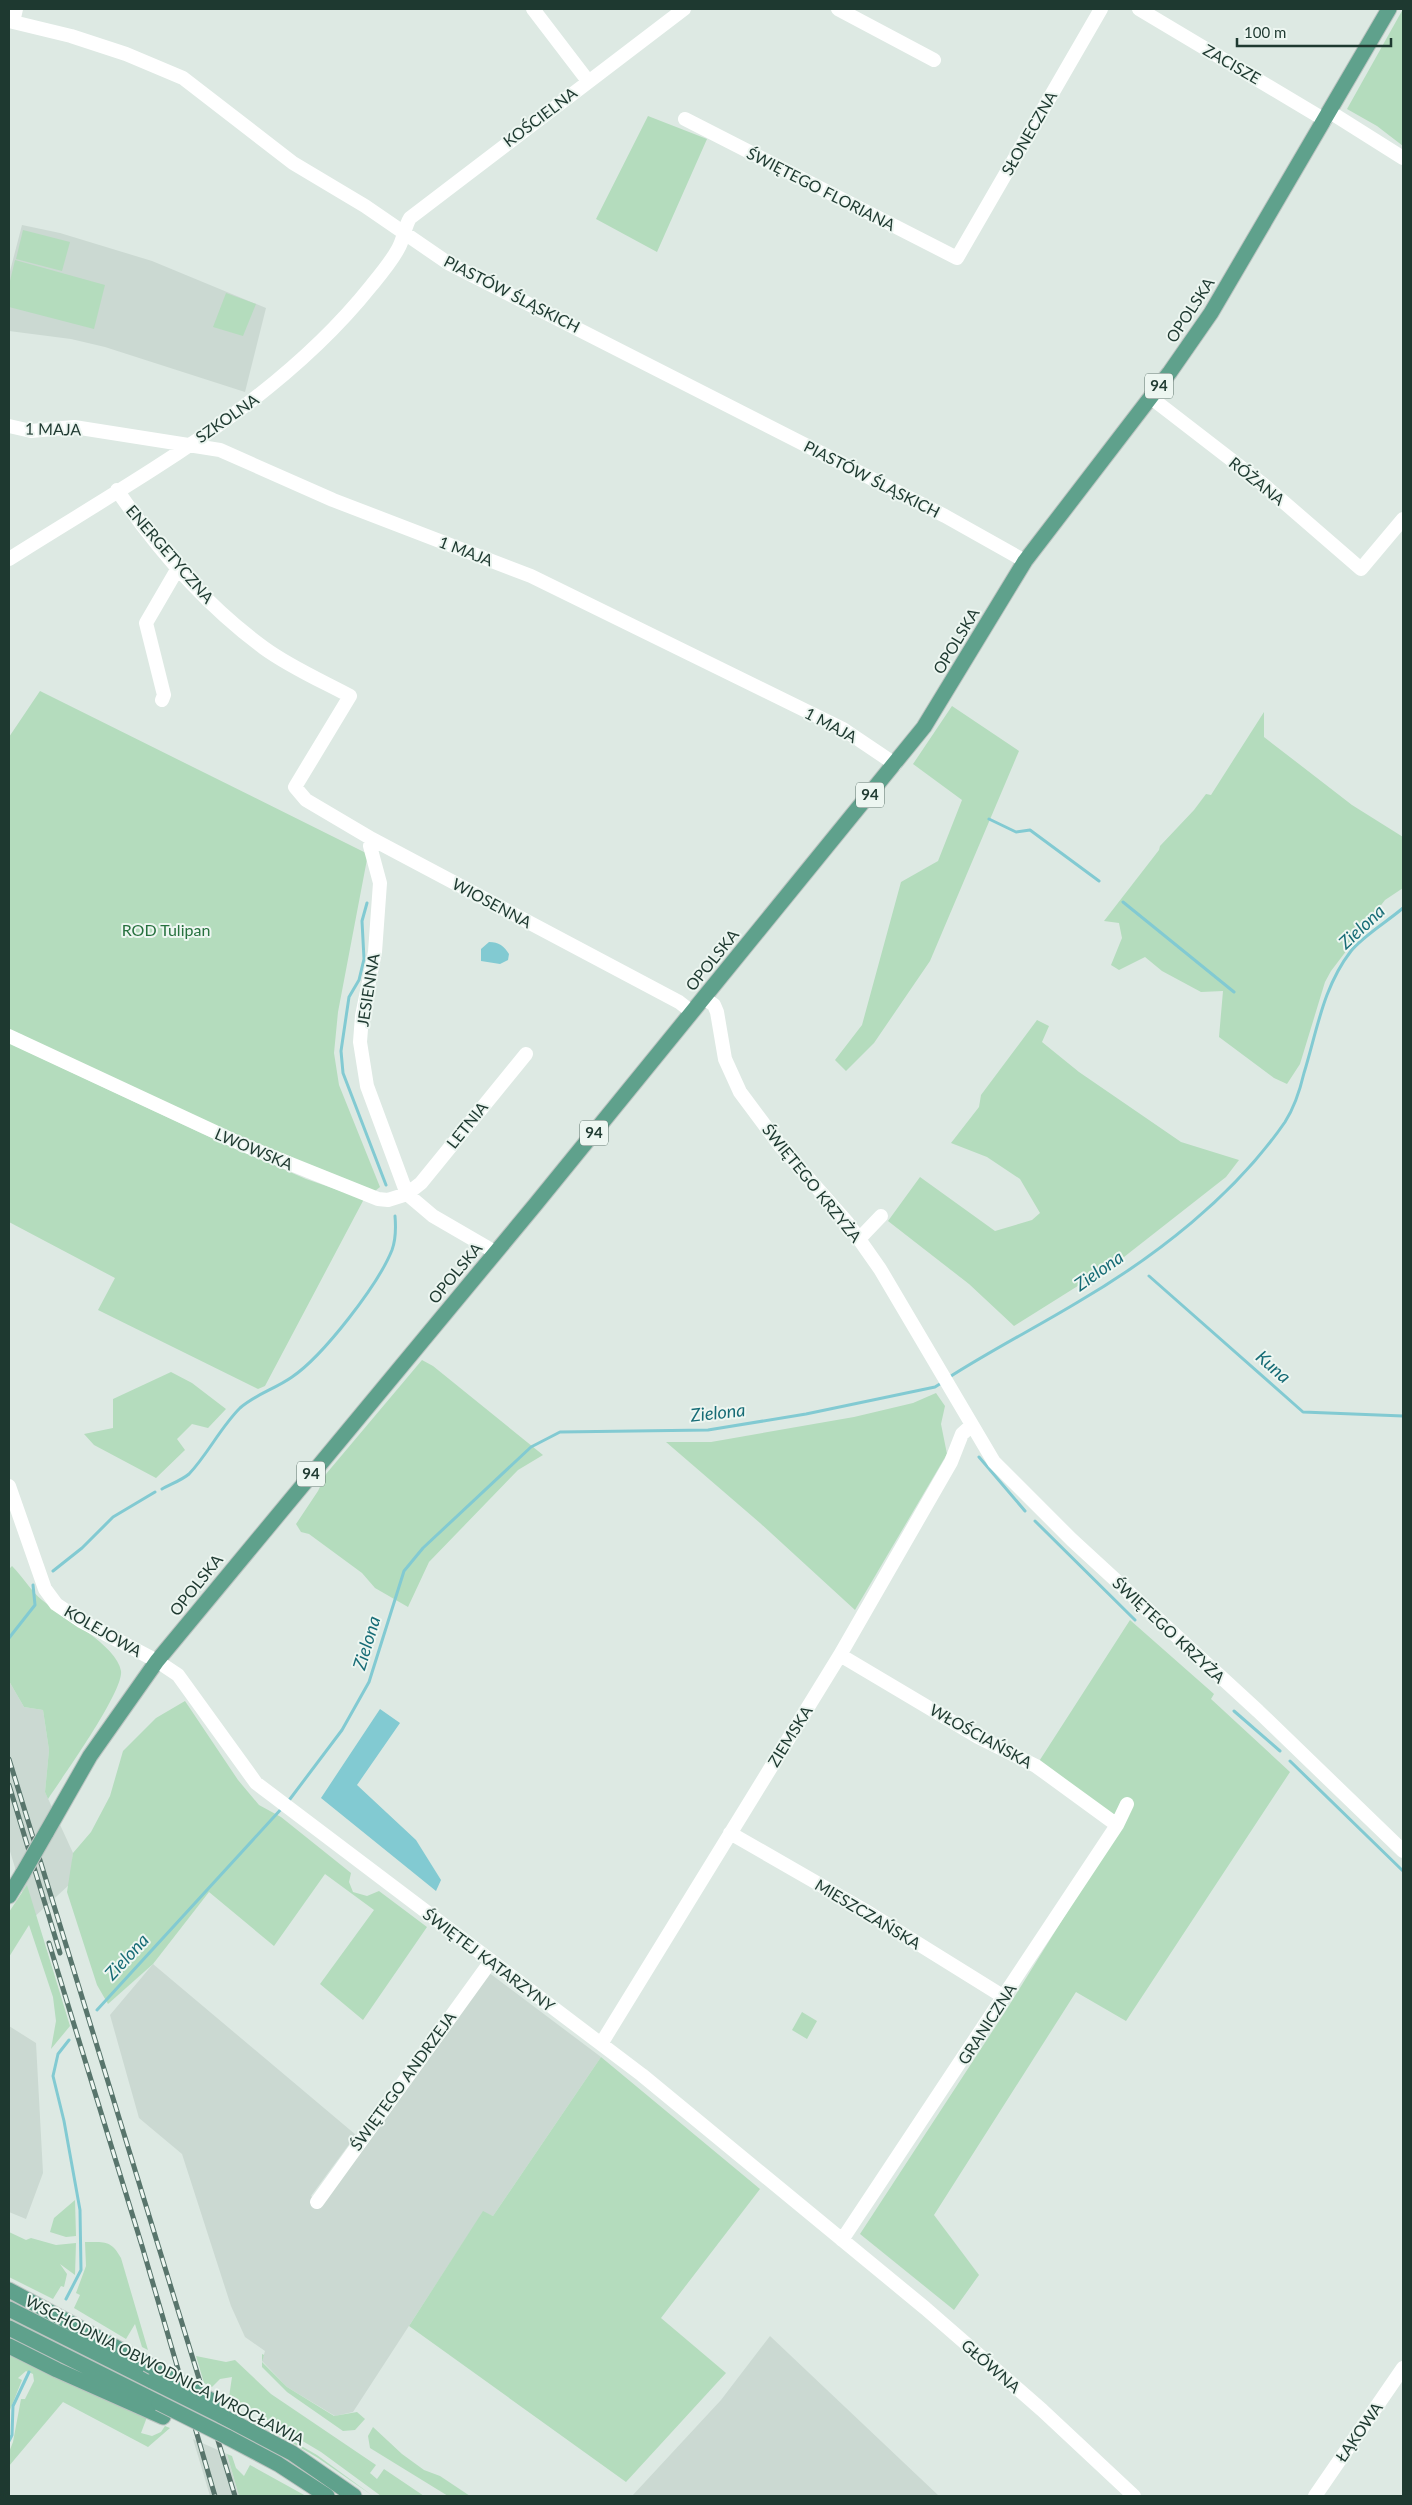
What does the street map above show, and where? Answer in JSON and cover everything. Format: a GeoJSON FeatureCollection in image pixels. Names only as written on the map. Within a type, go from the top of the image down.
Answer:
{"type":"FeatureCollection","features":[{"type":"Feature","properties":{"kind":"main road","name":"OPOLSKA"},"geometry":{"type":"LineString","coordinates":[[9,1896],[90,1756],[157,1661],[704,998],[895,764],[939,704],[1025,561],[1150,398],[1211,313],[1389,9]]}},
{"type":"Feature","properties":{"kind":"main road"},"geometry":{"type":"LineString","coordinates":[[9,2290],[147,2364],[218,2409]]}},
{"type":"Feature","properties":{"kind":"main road","name":"WSCHODNIA OBWODNICA WROCŁAWIA"},"geometry":{"type":"LineString","coordinates":[[9,2309],[152,2381],[218,2409],[253,2432],[299,2458],[354,2496]]}},
{"type":"Feature","properties":{"kind":"main road","name":"WSCHODNIA OBWODNICA WROCŁAWIA"},"geometry":{"type":"LineString","coordinates":[[9,2328],[161,2410],[206,2427],[278,2464],[327,2496]]}},
{"type":"Feature","properties":{"kind":"main road"},"geometry":{"type":"LineString","coordinates":[[9,2346],[57,2370],[161,2410]]}},
{"type":"Feature","properties":{"kind":"street"},"geometry":{"type":"LineString","coordinates":[[533,9],[588,81]]}},
{"type":"Feature","properties":{"kind":"street","name":"KOŚCIELNA"},"geometry":{"type":"LineString","coordinates":[[403,232],[410,218],[588,81],[665,15],[684,9]]}},
{"type":"Feature","properties":{"kind":"street"},"geometry":{"type":"LineString","coordinates":[[838,9],[934,60]]}},
{"type":"Feature","properties":{"kind":"street","name":"SŁONECZNA"},"geometry":{"type":"LineString","coordinates":[[957,258],[1101,9]]}},
{"type":"Feature","properties":{"kind":"street","name":"ZACISZE"},"geometry":{"type":"LineString","coordinates":[[1139,9],[1403,158]]}},
{"type":"Feature","properties":{"kind":"street","name":"PIASTÓW ŚLĄSKICH"},"geometry":{"type":"LineString","coordinates":[[13,17],[126,54],[183,78],[293,163],[365,206],[448,263],[487,285],[606,342],[946,516],[1025,561]]}},
{"type":"Feature","properties":{"kind":"street","name":"ŚWIĘTEGO FLORIANA"},"geometry":{"type":"LineString","coordinates":[[685,119],[957,258]]}},
{"type":"Feature","properties":{"kind":"street","name":"SZKOLNA"},"geometry":{"type":"LineString","coordinates":[[9,559],[187,445],[272,387],[318,345],[371,286],[398,250],[403,232]]}},
{"type":"Feature","properties":{"kind":"street","name":"RÓŻANA"},"geometry":{"type":"LineString","coordinates":[[1150,398],[1264,485],[1360,569],[1403,519]]}},
{"type":"Feature","properties":{"kind":"street","name":"1 MAJA"},"geometry":{"type":"LineString","coordinates":[[9,426],[31,431],[74,427],[220,450],[333,500],[531,576],[843,729],[895,764]]}},
{"type":"Feature","properties":{"kind":"street","name":"ENERGETYCZNA"},"geometry":{"type":"LineString","coordinates":[[117,490],[178,568],[209,601],[264,648],[350,696],[296,787]]}},
{"type":"Feature","properties":{"kind":"street"},"geometry":{"type":"LineString","coordinates":[[162,700],[164,694],[146,623],[178,568]]}},
{"type":"Feature","properties":{"kind":"street","name":"WIOSENNA"},"geometry":{"type":"LineString","coordinates":[[296,787],[306,800],[372,839],[679,1002],[692,1012]]}},
{"type":"Feature","properties":{"kind":"street","name":"JESIENNA"},"geometry":{"type":"LineString","coordinates":[[372,839],[370,846],[380,883],[375,952],[362,1016],[362,1062],[367,1086],[406,1194]]}},
{"type":"Feature","properties":{"kind":"street","name":"ŚWIĘTEGO KRZYŻA"},"geometry":{"type":"LineString","coordinates":[[704,998],[714,1005],[717,1012],[725,1059],[740,1092],[782,1147],[847,1222],[880,1269],[994,1462],[1072,1540],[1301,1752],[1403,1851]]}},
{"type":"Feature","properties":{"kind":"street","name":"LWOWSKA"},"geometry":{"type":"LineString","coordinates":[[9,1036],[241,1144],[351,1189],[388,1200],[406,1194]]}},
{"type":"Feature","properties":{"kind":"street","name":"LETNIA"},"geometry":{"type":"LineString","coordinates":[[406,1194],[420,1183],[526,1054]]}},
{"type":"Feature","properties":{"kind":"street"},"geometry":{"type":"LineString","coordinates":[[406,1194],[433,1216],[495,1252]]}},
{"type":"Feature","properties":{"kind":"street"},"geometry":{"type":"LineString","coordinates":[[858,1239],[882,1216]]}},
{"type":"Feature","properties":{"kind":"street","name":"ZIEMSKA"},"geometry":{"type":"LineString","coordinates":[[601,2044],[840,1655],[951,1462],[962,1434],[972,1425]]}},
{"type":"Feature","properties":{"kind":"street","name":"KOLEJOWA"},"geometry":{"type":"LineString","coordinates":[[9,1486],[45,1589],[56,1604],[82,1621],[157,1661]]}},
{"type":"Feature","properties":{"kind":"street","name":"WŁOŚCIAŃSKA"},"geometry":{"type":"LineString","coordinates":[[840,1655],[978,1737],[1036,1766],[1117,1825]]}},
{"type":"Feature","properties":{"kind":"street","name":"ŚWIĘTEJ KATARZYNY"},"geometry":{"type":"LineString","coordinates":[[157,1661],[178,1675],[248,1774],[269,1794],[601,2044],[842,2240]]}},
{"type":"Feature","properties":{"kind":"street","name":"GRANICZNA"},"geometry":{"type":"LineString","coordinates":[[842,2240],[1117,1825],[1127,1804]]}},
{"type":"Feature","properties":{"kind":"street","name":"MIESZCZAŃSKA"},"geometry":{"type":"LineString","coordinates":[[730,1833],[864,1910],[1004,1997]]}},
{"type":"Feature","properties":{"kind":"street","name":"ŚWIĘTEGO ANDRZEJA"},"geometry":{"type":"LineString","coordinates":[[317,2202],[491,1961]]}},
{"type":"Feature","properties":{"kind":"street","name":"GŁÓWNA"},"geometry":{"type":"LineString","coordinates":[[842,2240],[1042,2410],[1134,2496]]}},
{"type":"Feature","properties":{"kind":"street","name":"ŁĄKOWA"},"geometry":{"type":"LineString","coordinates":[[1315,2496],[1403,2368]]}},
{"type":"Feature","properties":{"kind":"shaded area"},"geometry":{"type":"Polygon","coordinates":[[[22,225],[60,233],[152,261],[266,308],[245,392],[105,347],[71,339],[9,331],[9,275],[22,225]]]}},
{"type":"Feature","properties":{"kind":"shaded area"},"geometry":{"type":"Polygon","coordinates":[[[9,1681],[24,1707],[43,1710],[49,1750],[45,1792],[73,1853],[70,1884],[31,1920],[9,1848],[9,1681]]]}},
{"type":"Feature","properties":{"kind":"shaded area"},"geometry":{"type":"Polygon","coordinates":[[[153,1964],[356,2135],[311,2196],[322,2205],[488,1972],[601,2057],[493,2216],[483,2212],[353,2412],[335,2416],[287,2387],[262,2361],[265,2351],[245,2337],[231,2306],[182,2154],[139,2118],[110,2015],[153,1964]]]}},
{"type":"Feature","properties":{"kind":"shaded area"},"geometry":{"type":"Polygon","coordinates":[[[9,2026],[36,2043],[43,2173],[26,2219],[9,2212],[9,2026]]]}},
{"type":"Feature","properties":{"kind":"shaded area"},"geometry":{"type":"Polygon","coordinates":[[[770,2336],[939,2496],[632,2496],[721,2400],[770,2336]]]}},
{"type":"Feature","properties":{"kind":"shaded area"},"geometry":{"type":"Polygon","coordinates":[[[193,2439],[227,2454],[239,2496],[210,2496],[193,2439]]]}},
{"type":"Feature","properties":{"kind":"green space"},"geometry":{"type":"Polygon","coordinates":[[[1403,9],[1403,146],[1377,126],[1347,109],[1403,9]]]}},
{"type":"Feature","properties":{"kind":"green space"},"geometry":{"type":"Polygon","coordinates":[[[648,116],[707,139],[657,252],[596,219],[648,116]]]}},
{"type":"Feature","properties":{"kind":"green space"},"geometry":{"type":"Polygon","coordinates":[[[23,230],[70,242],[62,271],[16,259],[23,230]]]}},
{"type":"Feature","properties":{"kind":"green space"},"geometry":{"type":"Polygon","coordinates":[[[15,260],[105,285],[94,329],[9,307],[9,285],[15,260]]]}},
{"type":"Feature","properties":{"kind":"green space"},"geometry":{"type":"Polygon","coordinates":[[[226,293],[256,304],[243,336],[213,327],[226,293]]]}},
{"type":"Feature","properties":{"kind":"green space","name":"ROD Tulipan"},"geometry":{"type":"Polygon","coordinates":[[[40,691],[368,854],[338,1012],[334,1053],[339,1085],[380,1187],[375,1191],[238,1137],[9,1029],[9,737],[40,691]]]}},
{"type":"Feature","properties":{"kind":"green space"},"geometry":{"type":"Polygon","coordinates":[[[952,706],[1019,751],[930,961],[874,1043],[846,1071],[835,1060],[862,1025],[901,882],[938,861],[962,800],[913,764],[952,706]]]}},
{"type":"Feature","properties":{"kind":"green space"},"geometry":{"type":"Polygon","coordinates":[[[1264,712],[1264,737],[1352,805],[1403,837],[1403,888],[1385,900],[1331,971],[1325,982],[1300,1064],[1287,1084],[1274,1078],[1219,1037],[1223,991],[1201,992],[1162,971],[1145,957],[1119,970],[1111,965],[1122,938],[1119,923],[1104,921],[1159,850],[1160,846],[1194,810],[1206,794],[1211,795],[1264,712]]]}},
{"type":"Feature","properties":{"kind":"green space"},"geometry":{"type":"Polygon","coordinates":[[[1037,1020],[1049,1026],[1042,1042],[1079,1072],[1181,1142],[1239,1160],[1226,1177],[1124,1257],[1014,1326],[969,1284],[888,1221],[920,1177],[995,1231],[1032,1220],[1040,1213],[1020,1179],[987,1157],[951,1143],[979,1107],[981,1095],[1037,1020]]]}},
{"type":"Feature","properties":{"kind":"green space"},"geometry":{"type":"Polygon","coordinates":[[[9,1043],[203,1134],[306,1179],[364,1199],[265,1386],[258,1389],[98,1310],[115,1278],[9,1222],[9,1043]]]}},
{"type":"Feature","properties":{"kind":"green space"},"geometry":{"type":"Polygon","coordinates":[[[422,1360],[433,1366],[543,1455],[518,1470],[429,1562],[408,1607],[375,1588],[362,1573],[309,1534],[301,1532],[296,1524],[318,1491],[326,1474],[422,1360]]]}},
{"type":"Feature","properties":{"kind":"green space"},"geometry":{"type":"Polygon","coordinates":[[[171,1372],[192,1383],[226,1409],[208,1428],[192,1424],[177,1439],[185,1450],[156,1478],[94,1445],[84,1434],[113,1428],[113,1399],[171,1372]]]}},
{"type":"Feature","properties":{"kind":"green space"},"geometry":{"type":"Polygon","coordinates":[[[936,1393],[945,1406],[941,1424],[947,1454],[855,1610],[760,1523],[666,1442],[711,1442],[854,1417],[913,1403],[936,1393]]]}},
{"type":"Feature","properties":{"kind":"green space"},"geometry":{"type":"Polygon","coordinates":[[[12,1566],[42,1600],[110,1651],[121,1671],[113,1696],[103,1715],[48,1799],[45,1792],[49,1750],[43,1710],[24,1707],[9,1681],[9,1569],[12,1566]]]}},
{"type":"Feature","properties":{"kind":"green space"},"geometry":{"type":"Polygon","coordinates":[[[1130,1620],[1214,1694],[1211,1699],[1290,1772],[1126,2021],[1076,1992],[934,2215],[979,2275],[954,2310],[860,2234],[1005,2012],[1130,1811],[1114,1816],[1036,1766],[1130,1620]]]}},
{"type":"Feature","properties":{"kind":"green space"},"geometry":{"type":"Polygon","coordinates":[[[185,1701],[238,1780],[259,1805],[281,1817],[351,1873],[349,1882],[353,1892],[367,1896],[379,1891],[427,1927],[363,2020],[320,1984],[374,1910],[325,1874],[274,1946],[209,1892],[153,1964],[108,2004],[97,1985],[67,1892],[73,1853],[91,1832],[110,1796],[123,1751],[156,1718],[185,1701]]]}},
{"type":"Feature","properties":{"kind":"green space"},"geometry":{"type":"Polygon","coordinates":[[[27,1885],[70,2026],[51,2049],[56,2021],[53,1997],[29,1925],[9,1957],[9,1912],[27,1885]]]}},
{"type":"Feature","properties":{"kind":"green space"},"geometry":{"type":"Polygon","coordinates":[[[802,2012],[817,2021],[807,2039],[792,2030],[802,2012]]]}},
{"type":"Feature","properties":{"kind":"green space"},"geometry":{"type":"Polygon","coordinates":[[[601,2057],[760,2189],[661,2318],[726,2373],[626,2482],[409,2326],[483,2211],[493,2216],[601,2057]]]}},
{"type":"Feature","properties":{"kind":"green space"},"geometry":{"type":"Polygon","coordinates":[[[75,2200],[76,2236],[66,2237],[50,2232],[54,2218],[75,2200]]]}},
{"type":"Feature","properties":{"kind":"green space"},"geometry":{"type":"Polygon","coordinates":[[[9,2232],[26,2240],[31,2238],[56,2245],[76,2243],[75,2275],[60,2264],[67,2274],[64,2287],[61,2286],[53,2299],[9,2277],[9,2232]]]}},
{"type":"Feature","properties":{"kind":"green space"},"geometry":{"type":"Polygon","coordinates":[[[85,2242],[107,2243],[114,2248],[121,2258],[148,2350],[142,2347],[135,2324],[126,2339],[74,2308],[80,2295],[76,2293],[86,2266],[85,2242]]]}},
{"type":"Feature","properties":{"kind":"green space"},"geometry":{"type":"Polygon","coordinates":[[[9,2316],[154,2390],[155,2395],[9,2321],[9,2316]]]}},
{"type":"Feature","properties":{"kind":"green space"},"geometry":{"type":"Polygon","coordinates":[[[9,2352],[147,2417],[141,2433],[152,2436],[161,2432],[165,2426],[170,2428],[148,2447],[63,2402],[9,2466],[9,2452],[13,2442],[21,2399],[25,2399],[34,2381],[33,2374],[26,2371],[18,2378],[22,2380],[10,2410],[9,2429],[9,2352]]]}},
{"type":"Feature","properties":{"kind":"green space"},"geometry":{"type":"Polygon","coordinates":[[[196,2356],[226,2362],[235,2360],[271,2394],[376,2465],[370,2473],[377,2479],[384,2469],[424,2496],[381,2496],[321,2452],[229,2397],[232,2377],[220,2379],[212,2387],[204,2383],[196,2356]]]}},
{"type":"Feature","properties":{"kind":"green space"},"geometry":{"type":"Polygon","coordinates":[[[262,2362],[287,2387],[334,2416],[357,2412],[365,2419],[355,2430],[343,2431],[287,2392],[262,2367],[262,2362]]]}},
{"type":"Feature","properties":{"kind":"green space"},"geometry":{"type":"Polygon","coordinates":[[[225,2402],[317,2455],[373,2496],[318,2458],[225,2402]]]}},
{"type":"Feature","properties":{"kind":"green space"},"geometry":{"type":"Polygon","coordinates":[[[373,2427],[402,2454],[424,2470],[440,2476],[470,2496],[448,2496],[370,2448],[368,2436],[373,2427]]]}},
{"type":"Feature","properties":{"kind":"green space"},"geometry":{"type":"Polygon","coordinates":[[[227,2454],[232,2456],[236,2468],[244,2476],[250,2465],[306,2496],[239,2496],[227,2454]]]}},
{"type":"Feature","properties":{"kind":"water"},"geometry":{"type":"Polygon","coordinates":[[[489,942],[503,947],[509,954],[508,960],[500,964],[481,961],[481,949],[489,942]]]}},
{"type":"Feature","properties":{"kind":"water"},"geometry":{"type":"Polygon","coordinates":[[[380,1709],[400,1723],[357,1785],[416,1840],[441,1880],[436,1891],[321,1798],[380,1709]]]}},
{"type":"Feature","properties":{"kind":"waterway"},"geometry":{"type":"LineString","coordinates":[[989,819],[1016,832],[1030,830],[1099,881]]}},
{"type":"Feature","properties":{"kind":"waterway"},"geometry":{"type":"LineString","coordinates":[[1123,902],[1234,992]]}},
{"type":"Feature","properties":{"kind":"waterway"},"geometry":{"type":"LineString","coordinates":[[367,903],[362,921],[364,959],[359,980],[349,997],[341,1051],[343,1073],[386,1185]]}},
{"type":"Feature","properties":{"kind":"waterway","name":"Zielona"},"geometry":{"type":"LineString","coordinates":[[948,1378],[1078,1302],[1136,1265],[1191,1223],[1242,1175],[1265,1149],[1291,1111],[1301,1086],[1327,994],[1341,965],[1362,940],[1403,908]]}},
{"type":"Feature","properties":{"kind":"waterway"},"geometry":{"type":"LineString","coordinates":[[162,1489],[189,1474],[240,1408],[252,1399],[292,1377],[305,1367],[334,1337],[375,1282],[385,1265],[394,1242],[395,1216]]}},
{"type":"Feature","properties":{"kind":"waterway","name":"Kuna"},"geometry":{"type":"LineString","coordinates":[[1149,1276],[1303,1412],[1403,1416]]}},
{"type":"Feature","properties":{"kind":"waterway","name":"Zielona"},"geometry":{"type":"LineString","coordinates":[[287,1803],[342,1730],[369,1682],[404,1571],[423,1548],[531,1447],[560,1432],[708,1430],[806,1414],[935,1387],[943,1382]]}},
{"type":"Feature","properties":{"kind":"waterway"},"geometry":{"type":"LineString","coordinates":[[979,1457],[1025,1511]]}},
{"type":"Feature","properties":{"kind":"waterway"},"geometry":{"type":"LineString","coordinates":[[53,1571],[82,1548],[113,1517],[155,1492]]}},
{"type":"Feature","properties":{"kind":"waterway"},"geometry":{"type":"LineString","coordinates":[[1035,1521],[1135,1620]]}},
{"type":"Feature","properties":{"kind":"waterway"},"geometry":{"type":"LineString","coordinates":[[9,1638],[35,1605],[33,1585]]}},
{"type":"Feature","properties":{"kind":"waterway"},"geometry":{"type":"LineString","coordinates":[[1234,1711],[1280,1751]]}},
{"type":"Feature","properties":{"kind":"waterway"},"geometry":{"type":"LineString","coordinates":[[1290,1761],[1403,1871]]}},
{"type":"Feature","properties":{"kind":"waterway","name":"Zielona"},"geometry":{"type":"LineString","coordinates":[[97,2010],[283,1807]]}},
{"type":"Feature","properties":{"kind":"waterway","name":"Zielona"},"geometry":{"type":"LineString","coordinates":[[66,2299],[81,2270],[80,2210],[64,2121],[53,2076],[58,2054],[69,2040]]}},
{"type":"Feature","properties":{"kind":"waterway","name":"Zielona"},"geometry":{"type":"LineString","coordinates":[[9,2441],[12,2435],[13,2406],[29,2372]]}},
{"type":"Feature","properties":{"kind":"railway"},"geometry":{"type":"LineString","coordinates":[[9,1759],[235,2496]]}},
{"type":"Feature","properties":{"kind":"railway"},"geometry":{"type":"LineString","coordinates":[[9,1785],[60,1953]]}},
{"type":"Feature","properties":{"kind":"railway"},"geometry":{"type":"LineString","coordinates":[[49,1943],[142,2246],[215,2496]]}}]}
